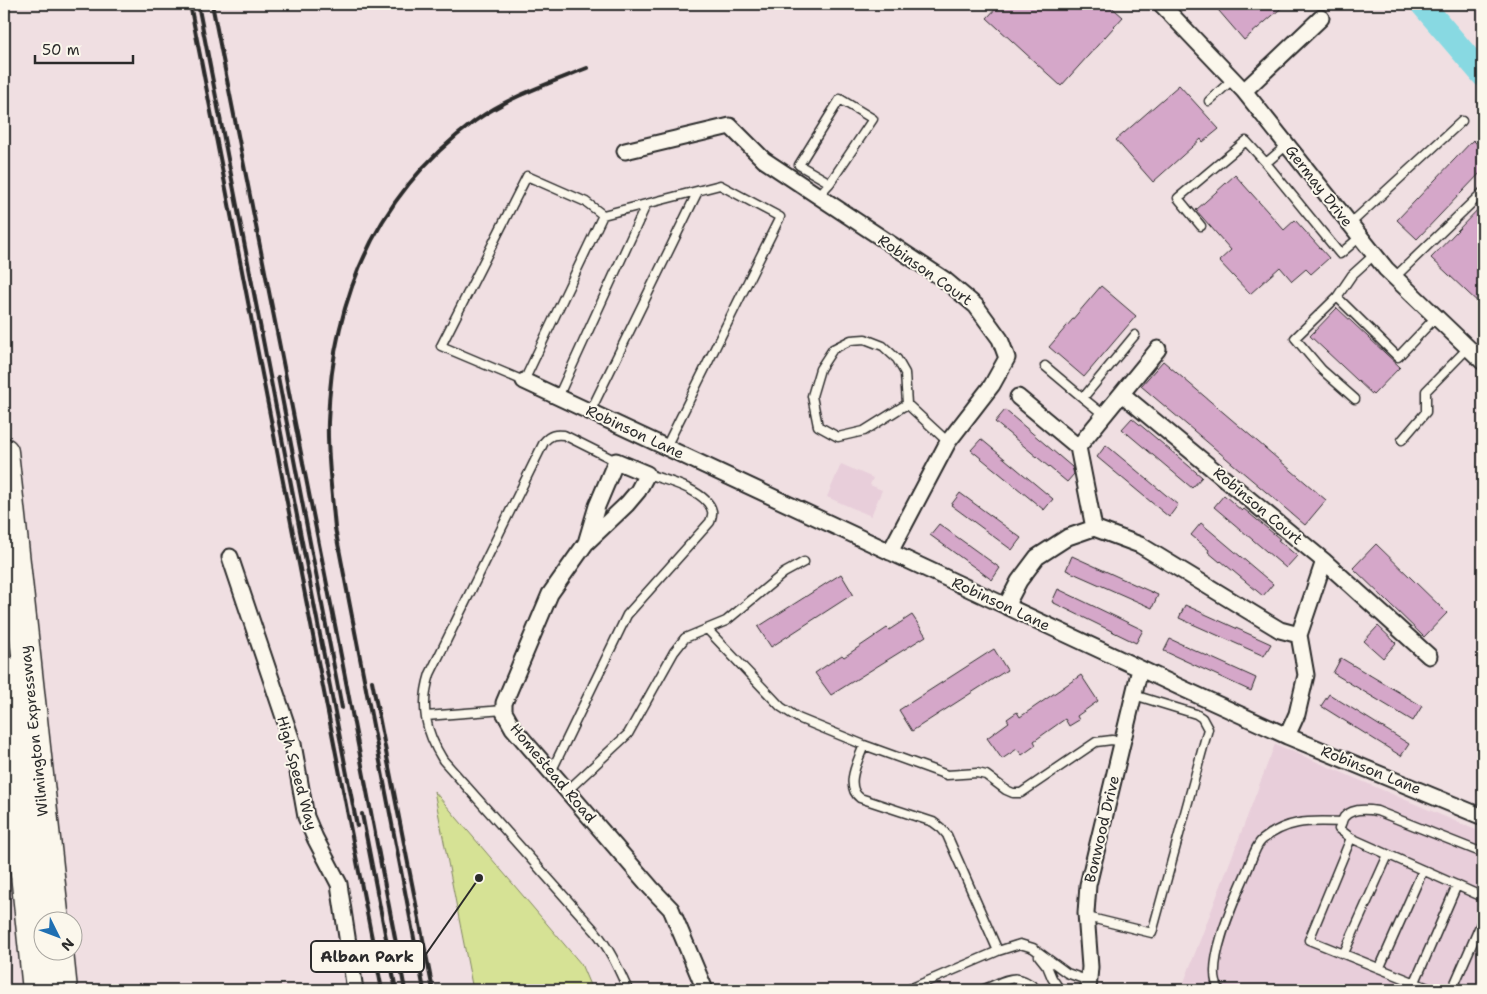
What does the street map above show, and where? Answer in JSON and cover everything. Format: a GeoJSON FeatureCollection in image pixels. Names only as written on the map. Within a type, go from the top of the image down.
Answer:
{"type":"FeatureCollection","features":[{"type":"Feature","properties":{"kind":"highway","name":"Wilmington Expressway"},"geometry":{"type":"LineString","coordinates":[[4,452],[54,912]]}},
{"type":"Feature","properties":{"kind":"highway","name":"Wilmington Expressway"},"geometry":{"type":"LineString","coordinates":[[4,670],[37,990]]}},
{"type":"Feature","properties":{"kind":"highway"},"geometry":{"type":"LineString","coordinates":[[59,962],[63,990]]}},
{"type":"Feature","properties":{"kind":"street","name":"Germay Drive"},"geometry":{"type":"LineString","coordinates":[[1160,4],[1244,91],[1394,278],[1482,359]]}},
{"type":"Feature","properties":{"kind":"street"},"geometry":{"type":"LineString","coordinates":[[1244,91],[1321,18]]}},
{"type":"Feature","properties":{"kind":"street","name":"Robinson Court"},"geometry":{"type":"LineString","coordinates":[[625,151],[730,126],[764,160],[945,280],[976,306],[1000,339],[1007,358],[992,386],[948,442],[890,552]]}},
{"type":"Feature","properties":{"kind":"street"},"geometry":{"type":"LineString","coordinates":[[1078,447],[1158,349]]}},
{"type":"Feature","properties":{"kind":"street","name":"Robinson Lane"},"geometry":{"type":"LineString","coordinates":[[524,381],[1287,736],[1483,817]]}},
{"type":"Feature","properties":{"kind":"street","name":"Robinson Court"},"geometry":{"type":"LineString","coordinates":[[1122,394],[1324,561],[1428,656]]}},
{"type":"Feature","properties":{"kind":"street"},"geometry":{"type":"LineString","coordinates":[[1018,397],[1078,447],[1094,528]]}},
{"type":"Feature","properties":{"kind":"street"},"geometry":{"type":"LineString","coordinates":[[616,461],[647,474]]}},
{"type":"Feature","properties":{"kind":"street","name":"Homestead Road"},"geometry":{"type":"LineString","coordinates":[[586,543],[597,506],[616,461]]}},
{"type":"Feature","properties":{"kind":"street","name":"Homestead Road"},"geometry":{"type":"LineString","coordinates":[[647,474],[638,491],[627,504],[586,543],[550,594],[504,703],[504,710],[513,728],[650,888],[671,909],[705,990]]}},
{"type":"Feature","properties":{"kind":"street"},"geometry":{"type":"LineString","coordinates":[[1006,606],[1019,581],[1037,557],[1068,537],[1094,528],[1140,545],[1280,630],[1299,635]]}},
{"type":"Feature","properties":{"kind":"street","name":"High Speed Way"},"geometry":{"type":"LineString","coordinates":[[230,558],[293,744],[306,817],[339,884],[354,990]]}},
{"type":"Feature","properties":{"kind":"street"},"geometry":{"type":"LineString","coordinates":[[1287,736],[1297,714],[1306,675],[1299,635],[1324,561]]}},
{"type":"Feature","properties":{"kind":"street","name":"Bonwood Drive"},"geometry":{"type":"LineString","coordinates":[[1088,986],[1090,967],[1086,913],[1088,886],[1140,669]]}},
{"type":"Feature","properties":{"kind":"lane"},"geometry":{"type":"LineString","coordinates":[[1209,101],[1233,79]]}},
{"type":"Feature","properties":{"kind":"lane"},"geometry":{"type":"LineString","coordinates":[[818,197],[830,183],[872,119],[840,99],[799,165],[830,183]]}},
{"type":"Feature","properties":{"kind":"lane"},"geometry":{"type":"LineString","coordinates":[[1350,224],[1462,121]]}},
{"type":"Feature","properties":{"kind":"lane"},"geometry":{"type":"LineString","coordinates":[[1201,226],[1178,198],[1246,141],[1340,254],[1360,237]]}},
{"type":"Feature","properties":{"kind":"lane"},"geometry":{"type":"LineString","coordinates":[[1266,163],[1287,145]]}},
{"type":"Feature","properties":{"kind":"lane"},"geometry":{"type":"LineString","coordinates":[[527,176],[586,202],[603,215],[524,381],[441,346],[527,176]]}},
{"type":"Feature","properties":{"kind":"lane"},"geometry":{"type":"LineString","coordinates":[[603,215],[720,185],[780,217],[666,447]]}},
{"type":"Feature","properties":{"kind":"lane"},"geometry":{"type":"LineString","coordinates":[[590,412],[698,191]]}},
{"type":"Feature","properties":{"kind":"lane"},"geometry":{"type":"LineString","coordinates":[[1394,278],[1483,192]]}},
{"type":"Feature","properties":{"kind":"lane"},"geometry":{"type":"LineString","coordinates":[[558,397],[646,205]]}},
{"type":"Feature","properties":{"kind":"lane"},"geometry":{"type":"LineString","coordinates":[[1355,400],[1322,370],[1295,338],[1337,297],[1352,275],[1374,255]]}},
{"type":"Feature","properties":{"kind":"lane"},"geometry":{"type":"LineString","coordinates":[[1337,297],[1398,356],[1436,317]]}},
{"type":"Feature","properties":{"kind":"lane"},"geometry":{"type":"LineString","coordinates":[[1083,398],[1135,335]]}},
{"type":"Feature","properties":{"kind":"lane"},"geometry":{"type":"LineString","coordinates":[[907,404],[864,431],[838,437],[818,426],[812,396],[820,368],[833,349],[851,340],[865,339],[883,346],[897,359],[905,374],[907,404],[948,442]]}},
{"type":"Feature","properties":{"kind":"lane"},"geometry":{"type":"LineString","coordinates":[[1402,440],[1426,412],[1426,391],[1468,348]]}},
{"type":"Feature","properties":{"kind":"lane"},"geometry":{"type":"LineString","coordinates":[[1045,366],[1104,416]]}},
{"type":"Feature","properties":{"kind":"lane"},"geometry":{"type":"LineString","coordinates":[[616,461],[564,435],[548,436],[430,674],[424,692],[430,734],[442,760],[595,930],[614,958],[628,990]]}},
{"type":"Feature","properties":{"kind":"lane"},"geometry":{"type":"LineString","coordinates":[[551,772],[627,615],[710,522],[712,512],[709,504],[696,493],[676,483],[647,474]]}},
{"type":"Feature","properties":{"kind":"lane"},"geometry":{"type":"LineString","coordinates":[[567,791],[628,734],[674,652],[684,638],[726,622],[784,573],[804,562]]}},
{"type":"Feature","properties":{"kind":"lane"},"geometry":{"type":"LineString","coordinates":[[707,629],[781,707],[798,718],[864,745],[947,775],[977,773],[986,775],[1013,793],[1021,793],[1096,742],[1112,740],[1122,742]]}},
{"type":"Feature","properties":{"kind":"lane"},"geometry":{"type":"LineString","coordinates":[[1087,917],[1152,934],[1208,729],[1202,718],[1196,714],[1134,695]]}},
{"type":"Feature","properties":{"kind":"lane"},"geometry":{"type":"LineString","coordinates":[[426,716],[504,710]]}},
{"type":"Feature","properties":{"kind":"lane"},"geometry":{"type":"LineString","coordinates":[[864,745],[854,775],[852,786],[854,794],[860,798],[933,822],[941,828],[947,835],[998,951]]}},
{"type":"Feature","properties":{"kind":"lane"},"geometry":{"type":"LineString","coordinates":[[1483,853],[1377,811],[1364,809],[1354,812],[1344,818],[1339,829],[1350,838],[1483,897]]}},
{"type":"Feature","properties":{"kind":"lane"},"geometry":{"type":"LineString","coordinates":[[1220,990],[1214,971],[1224,924],[1260,842],[1290,823],[1342,822]]}},
{"type":"Feature","properties":{"kind":"lane"},"geometry":{"type":"LineString","coordinates":[[1350,838],[1309,940],[1380,967],[1433,990]]}},
{"type":"Feature","properties":{"kind":"lane"},"geometry":{"type":"LineString","coordinates":[[1344,953],[1388,855]]}},
{"type":"Feature","properties":{"kind":"lane"},"geometry":{"type":"LineString","coordinates":[[1380,967],[1422,870]]}},
{"type":"Feature","properties":{"kind":"lane"},"geometry":{"type":"LineString","coordinates":[[1415,982],[1457,885]]}},
{"type":"Feature","properties":{"kind":"lane"},"geometry":{"type":"LineString","coordinates":[[1452,990],[1483,919]]}},
{"type":"Feature","properties":{"kind":"lane"},"geometry":{"type":"LineString","coordinates":[[907,990],[998,951],[1020,944],[1033,948],[1088,986]]}},
{"type":"Feature","properties":{"kind":"lane"},"geometry":{"type":"LineString","coordinates":[[1033,948],[1047,966],[1060,990]]}},
{"type":"Feature","properties":{"kind":"lane"},"geometry":{"type":"LineString","coordinates":[[982,990],[1019,977],[1028,981],[1038,990]]}},
{"type":"Feature","properties":{"kind":"shaded area"},"geometry":{"type":"Polygon","coordinates":[[[841,464],[873,478],[870,485],[882,490],[871,516],[827,497],[841,464]]]}},
{"type":"Feature","properties":{"kind":"shaded area"},"geometry":{"type":"Polygon","coordinates":[[[1275,744],[1483,833],[1483,990],[1181,990],[1275,744]]]}},
{"type":"Feature","properties":{"kind":"green space"},"geometry":{"type":"Polygon","coordinates":[[[434,791],[581,964],[592,990],[473,990],[434,791]]]}},
{"type":"Feature","properties":{"kind":"building"},"geometry":{"type":"Polygon","coordinates":[[[1000,4],[1108,4],[1123,17],[1061,86],[987,18],[1000,4]]]}},
{"type":"Feature","properties":{"kind":"building"},"geometry":{"type":"Polygon","coordinates":[[[1213,4],[1286,4],[1244,40],[1213,4]]]}},
{"type":"Feature","properties":{"kind":"building"},"geometry":{"type":"Polygon","coordinates":[[[1179,85],[1219,129],[1203,142],[1201,139],[1153,182],[1116,140],[1179,85]]]}},
{"type":"Feature","properties":{"kind":"building"},"geometry":{"type":"Polygon","coordinates":[[[1473,140],[1483,150],[1483,170],[1417,239],[1397,220],[1473,140]]]}},
{"type":"Feature","properties":{"kind":"building"},"geometry":{"type":"Polygon","coordinates":[[[1235,175],[1284,230],[1295,220],[1329,258],[1311,274],[1306,269],[1292,281],[1280,267],[1250,294],[1219,261],[1231,250],[1196,210],[1235,175]]]}},
{"type":"Feature","properties":{"kind":"building"},"geometry":{"type":"Polygon","coordinates":[[[1483,204],[1483,307],[1431,258],[1483,204]]]}},
{"type":"Feature","properties":{"kind":"building"},"geometry":{"type":"Polygon","coordinates":[[[1101,286],[1136,316],[1084,377],[1049,347],[1101,286]]]}},
{"type":"Feature","properties":{"kind":"building"},"geometry":{"type":"Polygon","coordinates":[[[1337,308],[1400,367],[1373,395],[1310,336],[1337,308]]]}},
{"type":"Feature","properties":{"kind":"building"},"geometry":{"type":"Polygon","coordinates":[[[1163,361],[1326,500],[1305,525],[1141,386],[1163,361]]]}},
{"type":"Feature","properties":{"kind":"building"},"geometry":{"type":"Polygon","coordinates":[[[1005,410],[1072,467],[1074,474],[1067,482],[995,422],[1005,410]]]}},
{"type":"Feature","properties":{"kind":"building"},"geometry":{"type":"Polygon","coordinates":[[[1132,418],[1202,477],[1192,488],[1122,429],[1132,418]]]}},
{"type":"Feature","properties":{"kind":"building"},"geometry":{"type":"Polygon","coordinates":[[[981,439],[1053,499],[1044,510],[971,450],[981,439]]]}},
{"type":"Feature","properties":{"kind":"building"},"geometry":{"type":"Polygon","coordinates":[[[1106,445],[1178,505],[1169,517],[1097,457],[1106,445]]]}},
{"type":"Feature","properties":{"kind":"building"},"geometry":{"type":"Polygon","coordinates":[[[960,493],[1021,538],[1012,550],[951,505],[960,493]]]}},
{"type":"Feature","properties":{"kind":"building"},"geometry":{"type":"Polygon","coordinates":[[[1224,495],[1280,539],[1278,540],[1297,556],[1286,568],[1214,507],[1224,495]]]}},
{"type":"Feature","properties":{"kind":"building"},"geometry":{"type":"Polygon","coordinates":[[[1201,523],[1273,584],[1263,596],[1208,552],[1209,550],[1191,535],[1201,523]]]}},
{"type":"Feature","properties":{"kind":"building"},"geometry":{"type":"Polygon","coordinates":[[[939,524],[1000,568],[992,580],[930,535],[939,524]]]}},
{"type":"Feature","properties":{"kind":"building"},"geometry":{"type":"Polygon","coordinates":[[[1376,544],[1447,613],[1424,637],[1353,568],[1376,544]]]}},
{"type":"Feature","properties":{"kind":"building"},"geometry":{"type":"Polygon","coordinates":[[[1072,556],[1158,595],[1152,608],[1066,570],[1072,556]]]}},
{"type":"Feature","properties":{"kind":"building"},"geometry":{"type":"Polygon","coordinates":[[[841,574],[853,594],[771,647],[758,627],[841,574]]]}},
{"type":"Feature","properties":{"kind":"building"},"geometry":{"type":"Polygon","coordinates":[[[1058,589],[1143,630],[1136,643],[1052,602],[1058,589]]]}},
{"type":"Feature","properties":{"kind":"building"},"geometry":{"type":"Polygon","coordinates":[[[1185,605],[1271,644],[1264,656],[1179,618],[1185,605]]]}},
{"type":"Feature","properties":{"kind":"building"},"geometry":{"type":"Polygon","coordinates":[[[912,615],[926,636],[831,695],[815,673],[842,655],[844,657],[887,628],[889,630],[912,615]]]}},
{"type":"Feature","properties":{"kind":"building"},"geometry":{"type":"Polygon","coordinates":[[[1378,626],[1396,643],[1383,658],[1364,641],[1378,626]]]}},
{"type":"Feature","properties":{"kind":"building"},"geometry":{"type":"Polygon","coordinates":[[[1170,639],[1256,678],[1251,691],[1164,651],[1170,639]]]}},
{"type":"Feature","properties":{"kind":"building"},"geometry":{"type":"Polygon","coordinates":[[[994,649],[1007,670],[912,731],[899,710],[994,649]]]}},
{"type":"Feature","properties":{"kind":"building"},"geometry":{"type":"Polygon","coordinates":[[[1341,658],[1422,706],[1413,721],[1333,673],[1341,658]]]}},
{"type":"Feature","properties":{"kind":"building"},"geometry":{"type":"Polygon","coordinates":[[[1081,675],[1098,701],[1077,716],[1079,720],[1069,726],[1065,719],[1034,741],[1036,745],[1022,755],[1017,749],[1002,759],[987,738],[1009,722],[1007,719],[1017,712],[1020,717],[1081,675]]]}},
{"type":"Feature","properties":{"kind":"building"},"geometry":{"type":"Polygon","coordinates":[[[1329,694],[1409,744],[1401,756],[1321,706],[1329,694]]]}},
{"type":"Feature","properties":{"kind":"waterway"},"geometry":{"type":"LineString","coordinates":[[1422,4],[1483,75]]}},
{"type":"Feature","properties":{"kind":"railway"},"geometry":{"type":"LineString","coordinates":[[190,4],[382,990]]}},
{"type":"Feature","properties":{"kind":"railway"},"geometry":{"type":"LineString","coordinates":[[198,4],[357,826]]}},
{"type":"Feature","properties":{"kind":"railway"},"geometry":{"type":"LineString","coordinates":[[212,4],[405,990]]}},
{"type":"Feature","properties":{"kind":"railway"},"geometry":{"type":"LineString","coordinates":[[424,990],[335,528],[328,435],[331,377],[339,334],[350,293],[366,254],[386,217],[410,182],[440,150],[488,112],[530,91],[587,68]]}},
{"type":"Feature","properties":{"kind":"railway"},"geometry":{"type":"LineString","coordinates":[[278,377],[342,708]]}},
{"type":"Feature","properties":{"kind":"railway"},"geometry":{"type":"LineString","coordinates":[[372,681],[433,990]]}},
{"type":"Feature","properties":{"kind":"railway"},"geometry":{"type":"LineString","coordinates":[[362,814],[396,990]]}},
{"type":"Feature","properties":{"kind":"place","name":"Alban Park"},"geometry":{"type":"Point","coordinates":[479,878]}}]}
